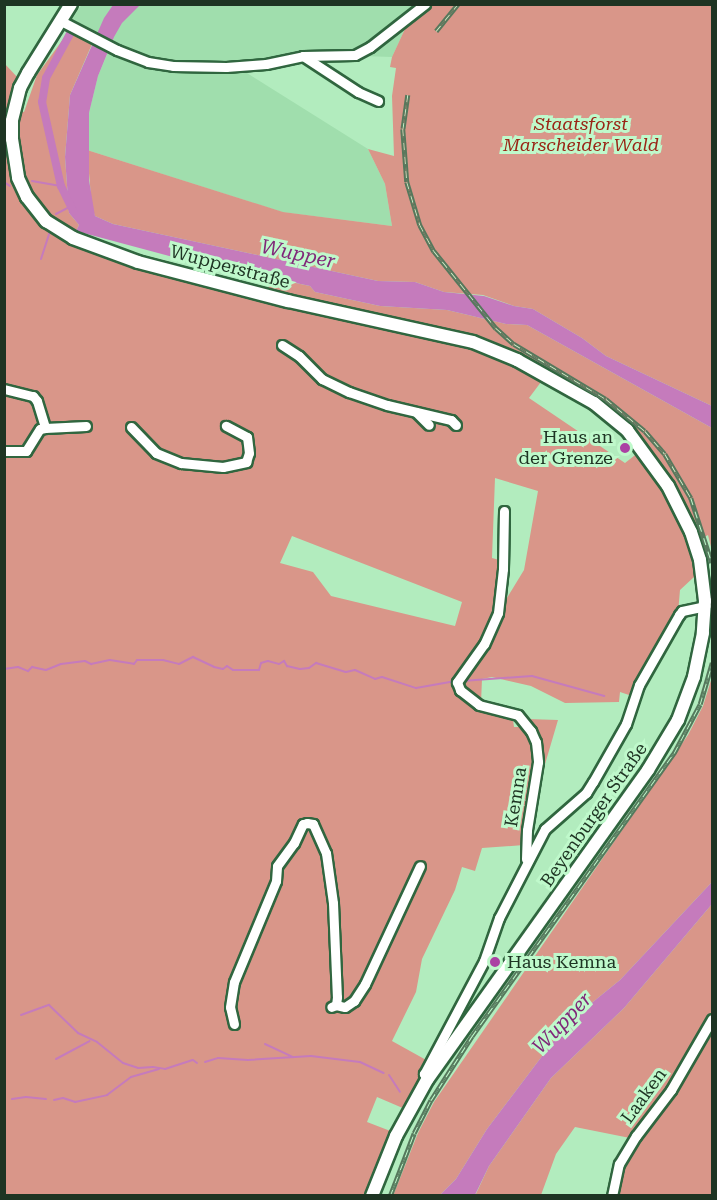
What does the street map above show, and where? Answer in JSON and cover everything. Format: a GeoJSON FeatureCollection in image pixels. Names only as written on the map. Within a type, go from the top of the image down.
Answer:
{"type":"FeatureCollection","features":[{"type":"Feature","properties":{"kind":"main road","name":"Wupperstraße"},"geometry":{"type":"LineString","coordinates":[[71,4],[20,88],[11,131],[14,157],[22,188],[37,211],[52,225],[73,238],[138,262],[288,302],[482,345],[581,395],[627,430]]}},
{"type":"Feature","properties":{"kind":"main road","name":"Beyenburger Straße"},"geometry":{"type":"LineString","coordinates":[[372,1196],[396,1136],[429,1077],[670,736],[684,706],[696,669],[705,606],[700,560],[681,509],[657,468],[627,430]]}},
{"type":"Feature","properties":{"kind":"street"},"geometry":{"type":"LineString","coordinates":[[61,21],[117,50],[148,62],[173,66],[266,64],[303,56],[355,55],[370,47],[425,4]]}},
{"type":"Feature","properties":{"kind":"street"},"geometry":{"type":"LineString","coordinates":[[303,56],[358,92],[378,101]]}},
{"type":"Feature","properties":{"kind":"street"},"geometry":{"type":"LineString","coordinates":[[282,345],[326,381],[387,405],[451,420],[456,425]]}},
{"type":"Feature","properties":{"kind":"street"},"geometry":{"type":"LineString","coordinates":[[4,389],[33,396],[37,401],[45,428]]}},
{"type":"Feature","properties":{"kind":"street"},"geometry":{"type":"LineString","coordinates":[[416,412],[429,425]]}},
{"type":"Feature","properties":{"kind":"street"},"geometry":{"type":"LineString","coordinates":[[4,451],[26,451],[40,429],[86,426]]}},
{"type":"Feature","properties":{"kind":"street"},"geometry":{"type":"LineString","coordinates":[[130,427],[156,453],[181,463],[223,467],[246,462],[249,453],[247,437],[226,426]]}},
{"type":"Feature","properties":{"kind":"street","name":"Kemna"},"geometry":{"type":"LineString","coordinates":[[504,511],[503,569],[498,613],[484,645],[459,678],[457,686],[479,705],[518,715],[528,725],[536,742],[538,762],[527,830],[526,860]]}},
{"type":"Feature","properties":{"kind":"street","name":"Kemna"},"geometry":{"type":"LineString","coordinates":[[429,1077],[424,1074],[484,961],[499,918],[516,888],[526,860],[549,824],[586,793],[593,782],[626,724],[639,686],[679,615],[682,611],[705,606]]}},
{"type":"Feature","properties":{"kind":"street"},"geometry":{"type":"LineString","coordinates":[[234,1024],[230,1007],[234,982],[276,881],[277,866],[294,843],[303,824],[313,824],[326,853],[333,903],[333,1006],[345,1007],[354,1001],[365,984],[420,866]]}},
{"type":"Feature","properties":{"kind":"street","name":"Laaken"},"geometry":{"type":"LineString","coordinates":[[612,1196],[619,1164],[636,1136],[671,1090],[712,1019]]}},
{"type":"Feature","properties":{"kind":"shaded area"},"geometry":{"type":"Polygon","coordinates":[[[82,4],[416,5],[392,57],[302,54],[239,68],[368,149],[385,184],[392,226],[282,212],[87,150],[89,113],[98,76],[112,43],[71,21],[82,4]]]}},
{"type":"Feature","properties":{"kind":"shaded area"},"geometry":{"type":"Polygon","coordinates":[[[113,5],[140,5],[122,23],[114,37],[98,76],[89,113],[89,180],[95,216],[113,224],[378,281],[415,282],[444,292],[484,296],[514,306],[533,309],[582,338],[606,356],[712,406],[712,428],[527,325],[506,324],[447,310],[380,306],[315,292],[310,286],[272,278],[270,283],[76,231],[79,225],[69,213],[65,157],[70,95],[104,18],[113,5]]]}},
{"type":"Feature","properties":{"kind":"shaded area"},"geometry":{"type":"Polygon","coordinates":[[[712,882],[712,904],[624,1008],[551,1078],[489,1166],[475,1195],[440,1195],[456,1179],[487,1129],[567,1023],[620,980],[712,882]]]}},
{"type":"Feature","properties":{"kind":"green space","name":"Staatsforst Marscheider Wald"},"geometry":{"type":"Polygon","coordinates":[[[416,5],[712,5],[712,406],[606,356],[582,338],[533,309],[514,306],[483,295],[444,292],[415,282],[378,281],[113,224],[95,216],[92,208],[87,150],[283,212],[392,226],[385,184],[368,149],[394,156],[392,96],[396,68],[390,67],[392,57],[416,5]]]}},
{"type":"Feature","properties":{"kind":"green space"},"geometry":{"type":"Polygon","coordinates":[[[69,31],[92,44],[70,95],[65,157],[69,213],[79,225],[76,231],[88,235],[89,245],[266,296],[271,278],[310,286],[315,292],[380,306],[447,310],[506,324],[527,325],[712,428],[712,551],[708,535],[695,542],[694,577],[680,590],[678,613],[632,696],[620,692],[619,702],[565,703],[531,686],[492,677],[482,679],[481,703],[459,685],[461,678],[471,665],[468,664],[460,672],[455,681],[456,690],[465,697],[480,707],[513,715],[517,718],[513,720],[514,727],[524,727],[531,733],[535,744],[533,761],[536,763],[524,845],[482,848],[475,871],[462,867],[455,890],[422,959],[416,992],[392,1041],[428,1061],[405,1109],[377,1097],[367,1122],[393,1132],[368,1195],[5,1195],[4,63],[19,79],[9,108],[24,112],[37,75],[69,31]],[[544,378],[529,398],[625,463],[639,452],[604,414],[544,378]],[[495,478],[492,558],[503,561],[499,611],[524,570],[538,491],[495,478]],[[292,536],[280,563],[313,572],[331,596],[455,626],[462,602],[292,536]]]}},
{"type":"Feature","properties":{"kind":"green space"},"geometry":{"type":"Polygon","coordinates":[[[712,677],[712,882],[620,980],[567,1023],[487,1129],[456,1179],[440,1195],[393,1196],[418,1133],[434,1102],[688,735],[703,706],[712,677]]]}},
{"type":"Feature","properties":{"kind":"green space"},"geometry":{"type":"Polygon","coordinates":[[[527,719],[558,720],[538,788],[540,762],[527,719]]]}},
{"type":"Feature","properties":{"kind":"green space"},"geometry":{"type":"Polygon","coordinates":[[[712,904],[712,1195],[612,1195],[630,1138],[575,1127],[556,1154],[541,1195],[475,1196],[489,1166],[551,1078],[624,1008],[712,904]]]}},
{"type":"Feature","properties":{"kind":"waterway"},"geometry":{"type":"LineString","coordinates":[[71,32],[46,78],[42,102],[61,186],[73,211]]}},
{"type":"Feature","properties":{"kind":"waterway"},"geometry":{"type":"LineString","coordinates":[[32,181],[61,186]]}},
{"type":"Feature","properties":{"kind":"waterway"},"geometry":{"type":"LineString","coordinates":[[4,182],[10,186]]}},
{"type":"Feature","properties":{"kind":"waterway"},"geometry":{"type":"LineString","coordinates":[[56,214],[71,206]]}},
{"type":"Feature","properties":{"kind":"waterway"},"geometry":{"type":"LineString","coordinates":[[41,259],[50,232]]}},
{"type":"Feature","properties":{"kind":"waterway"},"geometry":{"type":"LineString","coordinates":[[4,669],[18,667],[28,671],[32,667],[46,670],[61,664],[85,661],[91,664],[110,660],[134,664],[137,660],[163,660],[179,664],[193,657],[214,667],[223,669],[227,666],[233,670],[259,670],[261,663],[268,661],[279,664],[284,661],[287,666],[300,669],[309,668],[316,663],[346,672],[355,670],[375,679],[382,677],[416,688],[455,681]]}},
{"type":"Feature","properties":{"kind":"waterway"},"geometry":{"type":"LineString","coordinates":[[462,681],[532,676],[604,696]]}},
{"type":"Feature","properties":{"kind":"waterway"},"geometry":{"type":"LineString","coordinates":[[21,1015],[49,1005],[78,1033],[97,1042],[123,1063],[138,1068],[165,1069],[193,1060],[197,1063]]}},
{"type":"Feature","properties":{"kind":"waterway"},"geometry":{"type":"LineString","coordinates":[[56,1059],[90,1041]]}},
{"type":"Feature","properties":{"kind":"waterway"},"geometry":{"type":"LineString","coordinates":[[265,1044],[293,1057]]}},
{"type":"Feature","properties":{"kind":"waterway"},"geometry":{"type":"LineString","coordinates":[[205,1062],[218,1058],[248,1060],[311,1056],[360,1062],[384,1073]]}},
{"type":"Feature","properties":{"kind":"waterway"},"geometry":{"type":"LineString","coordinates":[[54,1100],[63,1098],[75,1102],[107,1095],[131,1077],[159,1069]]}},
{"type":"Feature","properties":{"kind":"waterway"},"geometry":{"type":"LineString","coordinates":[[389,1075],[400,1092]]}},
{"type":"Feature","properties":{"kind":"waterway"},"geometry":{"type":"LineString","coordinates":[[12,1099],[26,1097],[46,1099]]}},
{"type":"Feature","properties":{"kind":"railway"},"geometry":{"type":"LineString","coordinates":[[436,31],[458,4]]}},
{"type":"Feature","properties":{"kind":"railway"},"geometry":{"type":"LineString","coordinates":[[408,95],[403,129],[407,182],[420,225],[434,251],[496,328],[514,344],[606,399],[645,431],[665,454],[691,498],[712,563]]}},
{"type":"Feature","properties":{"kind":"railway"},"geometry":{"type":"LineString","coordinates":[[390,1196],[414,1133],[431,1100],[472,1036],[674,753],[700,704],[712,663]]}},
{"type":"Feature","properties":{"kind":"place","name":"Haus an der Grenze"},"geometry":{"type":"Point","coordinates":[625,448]}},
{"type":"Feature","properties":{"kind":"place","name":"Haus Kemna"},"geometry":{"type":"Point","coordinates":[495,962]}},
{"type":"Feature","properties":{"kind":"water label","name":"Wupper"},"geometry":{"type":"Point","coordinates":[298,254]}},
{"type":"Feature","properties":{"kind":"water label","name":"Wupper"},"geometry":{"type":"Point","coordinates":[562,1023]}}]}
